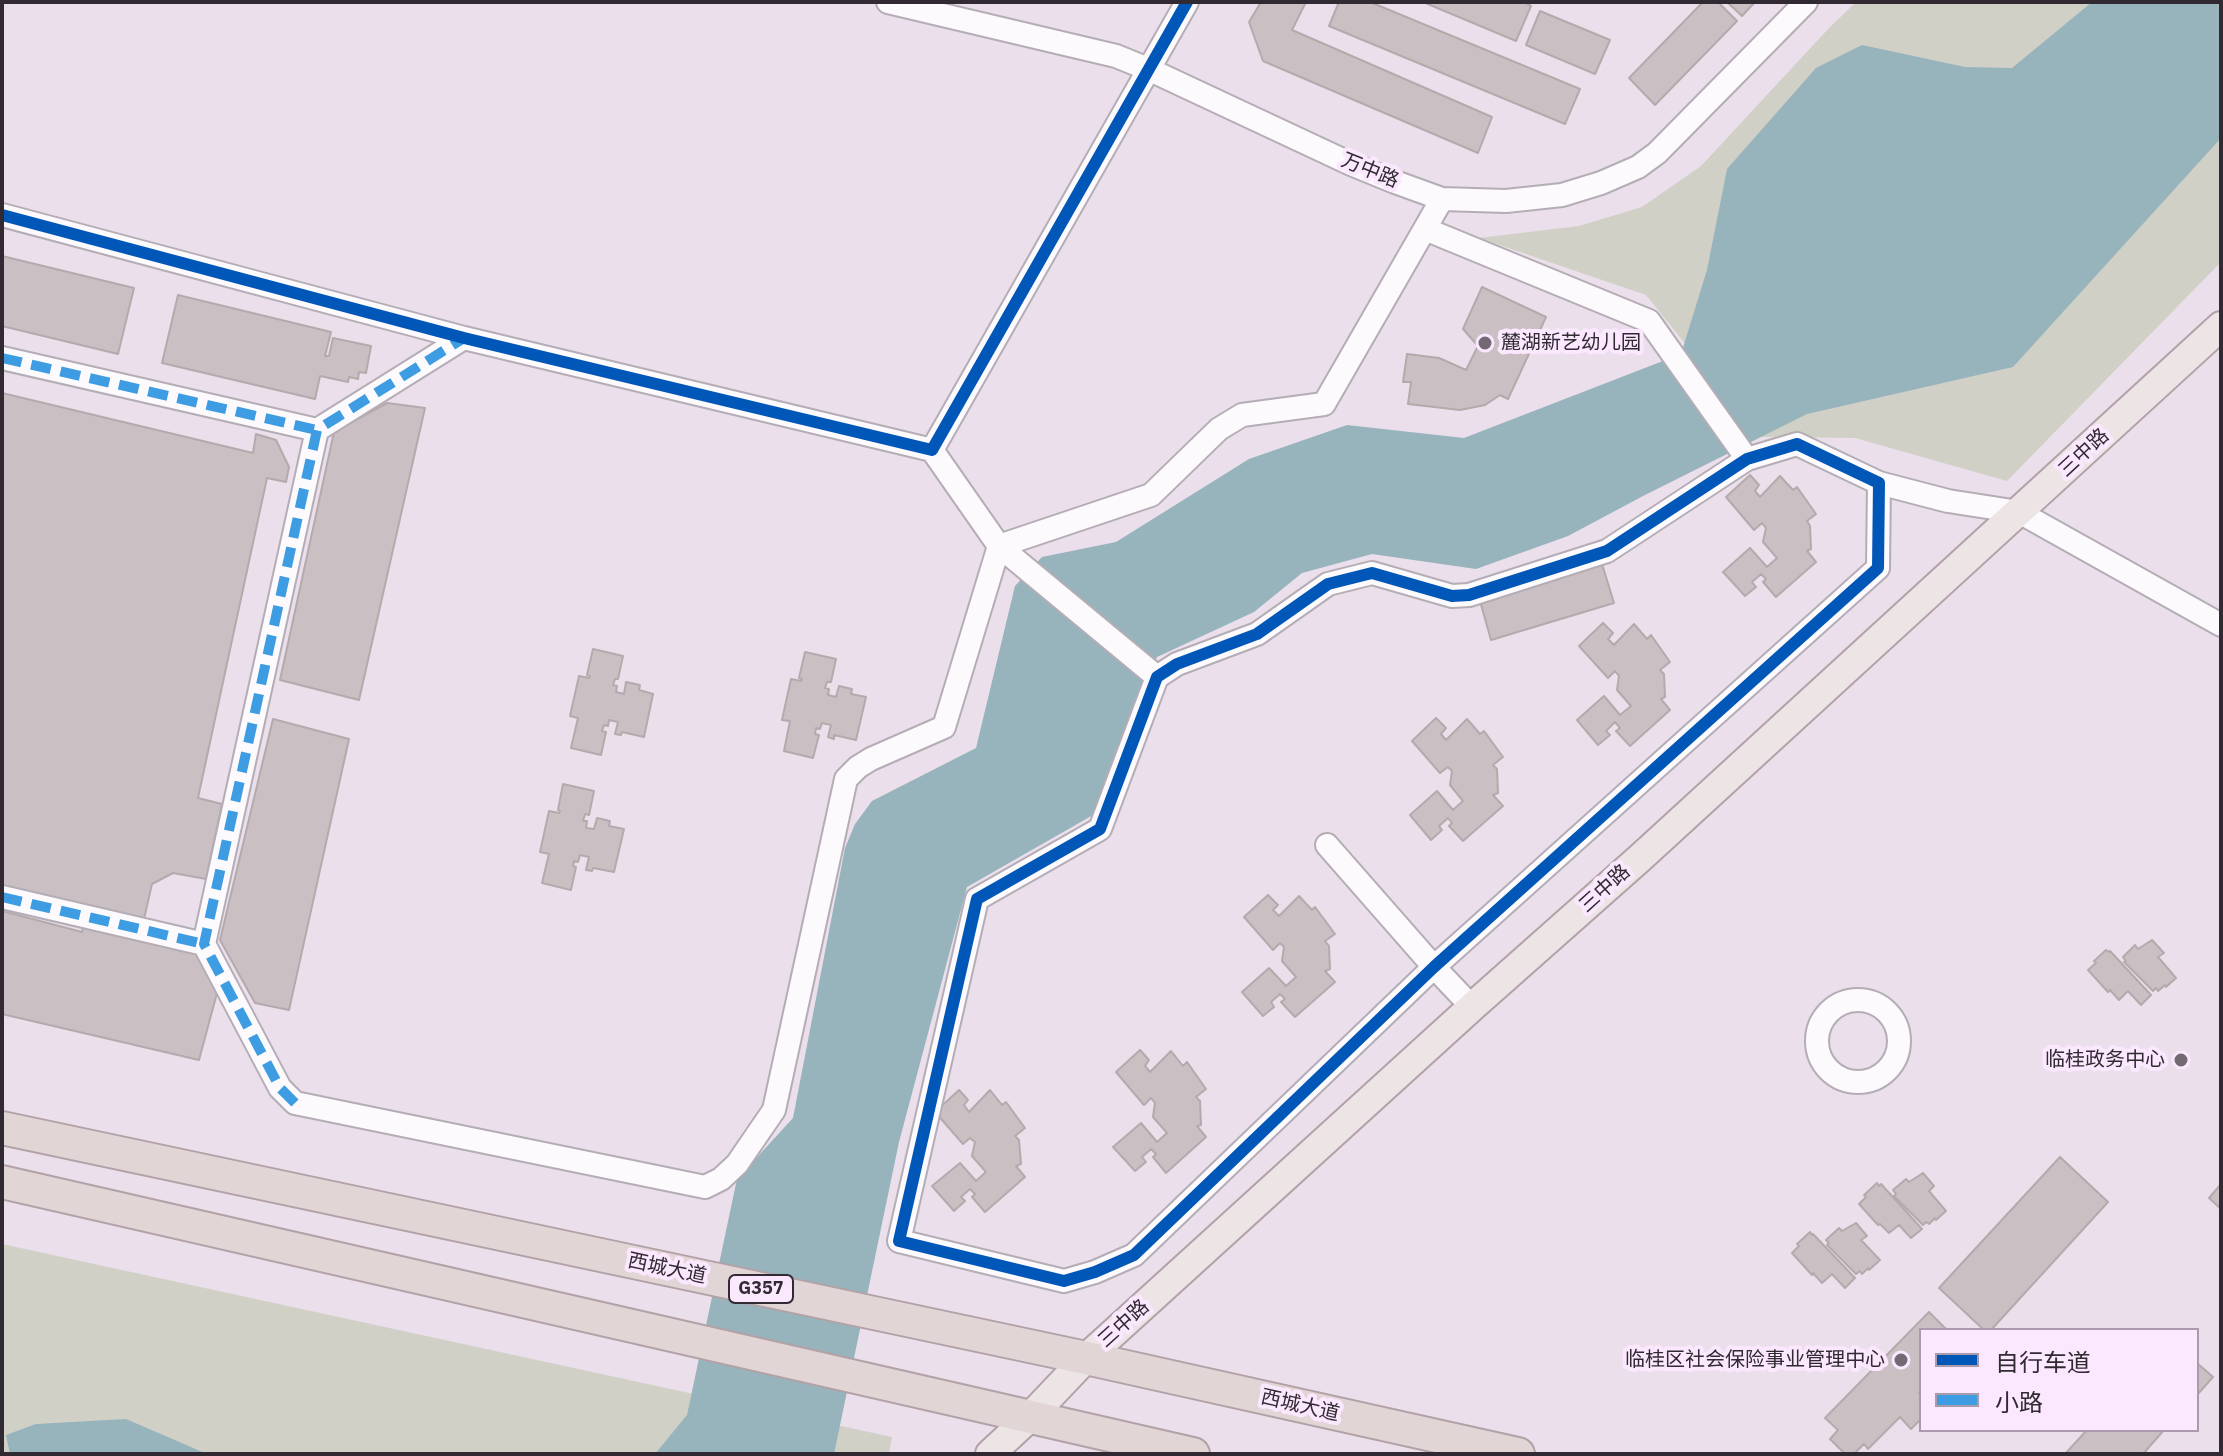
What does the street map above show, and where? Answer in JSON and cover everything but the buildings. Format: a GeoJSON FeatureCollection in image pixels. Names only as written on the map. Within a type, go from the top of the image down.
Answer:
{"type":"FeatureCollection","features":[{"type":"Feature","properties":{"kind":"highway","name":"西城大道"},"geometry":{"type":"LineString","coordinates":[[2,1128],[1086,1358],[1518,1454]]}},
{"type":"Feature","properties":{"kind":"highway"},"geometry":{"type":"LineString","coordinates":[[2,1182],[1193,1454]]}},
{"type":"Feature","properties":{"kind":"main road","name":"三中路"},"geometry":{"type":"LineString","coordinates":[[990,1454],[1086,1358],[1640,858],[2221,326]]}},
{"type":"Feature","properties":{"kind":"street","name":"万中路"},"geometry":{"type":"LineString","coordinates":[[888,2],[1116,56],[1351,164],[1442,199],[1506,201],[1547,197],[1601,183],[1638,167],[1657,153],[1806,2]]}},
{"type":"Feature","properties":{"kind":"street"},"geometry":{"type":"LineString","coordinates":[[932,450],[1187,2]]}},
{"type":"Feature","properties":{"kind":"street"},"geometry":{"type":"LineString","coordinates":[[999,546],[1151,495],[1219,429],[1242,415],[1324,404],[1442,199]]}},
{"type":"Feature","properties":{"kind":"street"},"geometry":{"type":"LineString","coordinates":[[2,215],[464,338],[932,450],[999,546],[1157,677]]}},
{"type":"Feature","properties":{"kind":"street"},"geometry":{"type":"LineString","coordinates":[[1425,229],[1649,321],[1747,459]]}},
{"type":"Feature","properties":{"kind":"street"},"geometry":{"type":"LineString","coordinates":[[2,358],[317,430],[464,338]]}},
{"type":"Feature","properties":{"kind":"street"},"geometry":{"type":"LineString","coordinates":[[317,430],[204,944],[280,1088],[295,1103],[705,1187],[721,1179],[737,1164],[774,1110],[846,779],[871,759],[944,727],[999,546]]}},
{"type":"Feature","properties":{"kind":"street"},"geometry":{"type":"LineString","coordinates":[[1879,483],[1878,568],[1434,967],[1134,1255],[1064,1281],[899,1241],[977,899],[1100,829],[1157,677],[1177,664],[1257,634],[1328,584],[1372,573],[1452,596],[1469,595],[1607,551],[1747,459],[1797,444],[1879,483],[1948,501],[2019,512],[2221,625]]}},
{"type":"Feature","properties":{"kind":"street"},"geometry":{"type":"LineString","coordinates":[[1327,845],[1472,1007]]}},
{"type":"Feature","properties":{"kind":"street"},"geometry":{"type":"LineString","coordinates":[[2,897],[204,944]]}},
{"type":"Feature","properties":{"kind":"shaded area"},"geometry":{"type":"Polygon","coordinates":[[[1856,2],[2221,2],[2221,262],[2007,481],[1855,438],[1760,437],[1646,295],[1479,238],[1579,226],[1642,207],[1701,166],[1856,2]]]}},
{"type":"Feature","properties":{"kind":"shaded area"},"geometry":{"type":"Polygon","coordinates":[[[2,1244],[892,1437],[889,1454],[2,1454],[2,1244]]]}},
{"type":"Feature","properties":{"kind":"water"},"geometry":{"type":"Polygon","coordinates":[[[2092,2],[2221,2],[2221,138],[2013,367],[1807,414],[1568,536],[1476,569],[1372,554],[1302,573],[1254,612],[1157,657],[1093,815],[967,887],[899,1142],[834,1454],[655,1454],[687,1415],[737,1179],[793,1118],[845,848],[855,824],[872,801],[976,748],[1015,586],[1042,557],[1116,542],[1249,459],[1347,425],[1464,438],[1681,354],[1707,270],[1727,169],[1816,68],[1862,45],[1965,67],[2012,68],[2092,2]]]}},
{"type":"Feature","properties":{"kind":"water"},"geometry":{"type":"Polygon","coordinates":[[[126,1419],[207,1454],[10,1454],[6,1435],[36,1424],[126,1419]]]}},
{"type":"Feature","properties":{"kind":"marked path"},"geometry":{"type":"LineString","coordinates":[[295,1103],[280,1088],[204,944],[317,430],[464,338]]}},
{"type":"Feature","properties":{"kind":"marked path"},"geometry":{"type":"LineString","coordinates":[[2,358],[317,430]]}},
{"type":"Feature","properties":{"kind":"marked path"},"geometry":{"type":"LineString","coordinates":[[2,897],[204,944]]}},
{"type":"Feature","properties":{"kind":"cycle path"},"geometry":{"type":"LineString","coordinates":[[2,215],[464,338],[932,450],[1187,2]]}},
{"type":"Feature","properties":{"kind":"cycle path"},"geometry":{"type":"LineString","coordinates":[[1797,444],[1879,483],[1878,568],[1434,967],[1134,1255],[1064,1281],[899,1241],[977,899],[1100,829],[1157,677],[1177,664],[1257,634],[1328,584],[1372,573],[1452,596],[1469,595],[1607,551],[1747,459],[1797,444]]}},
{"type":"Feature","properties":{"kind":"place","name":"麓湖新艺幼儿园"},"geometry":{"type":"Point","coordinates":[1485,343]}},
{"type":"Feature","properties":{"kind":"place","name":"临桂政务中心"},"geometry":{"type":"Point","coordinates":[2181,1060]}},
{"type":"Feature","properties":{"kind":"place","name":"临桂区社会保险事业管理中心"},"geometry":{"type":"Point","coordinates":[1901,1360]}}]}
